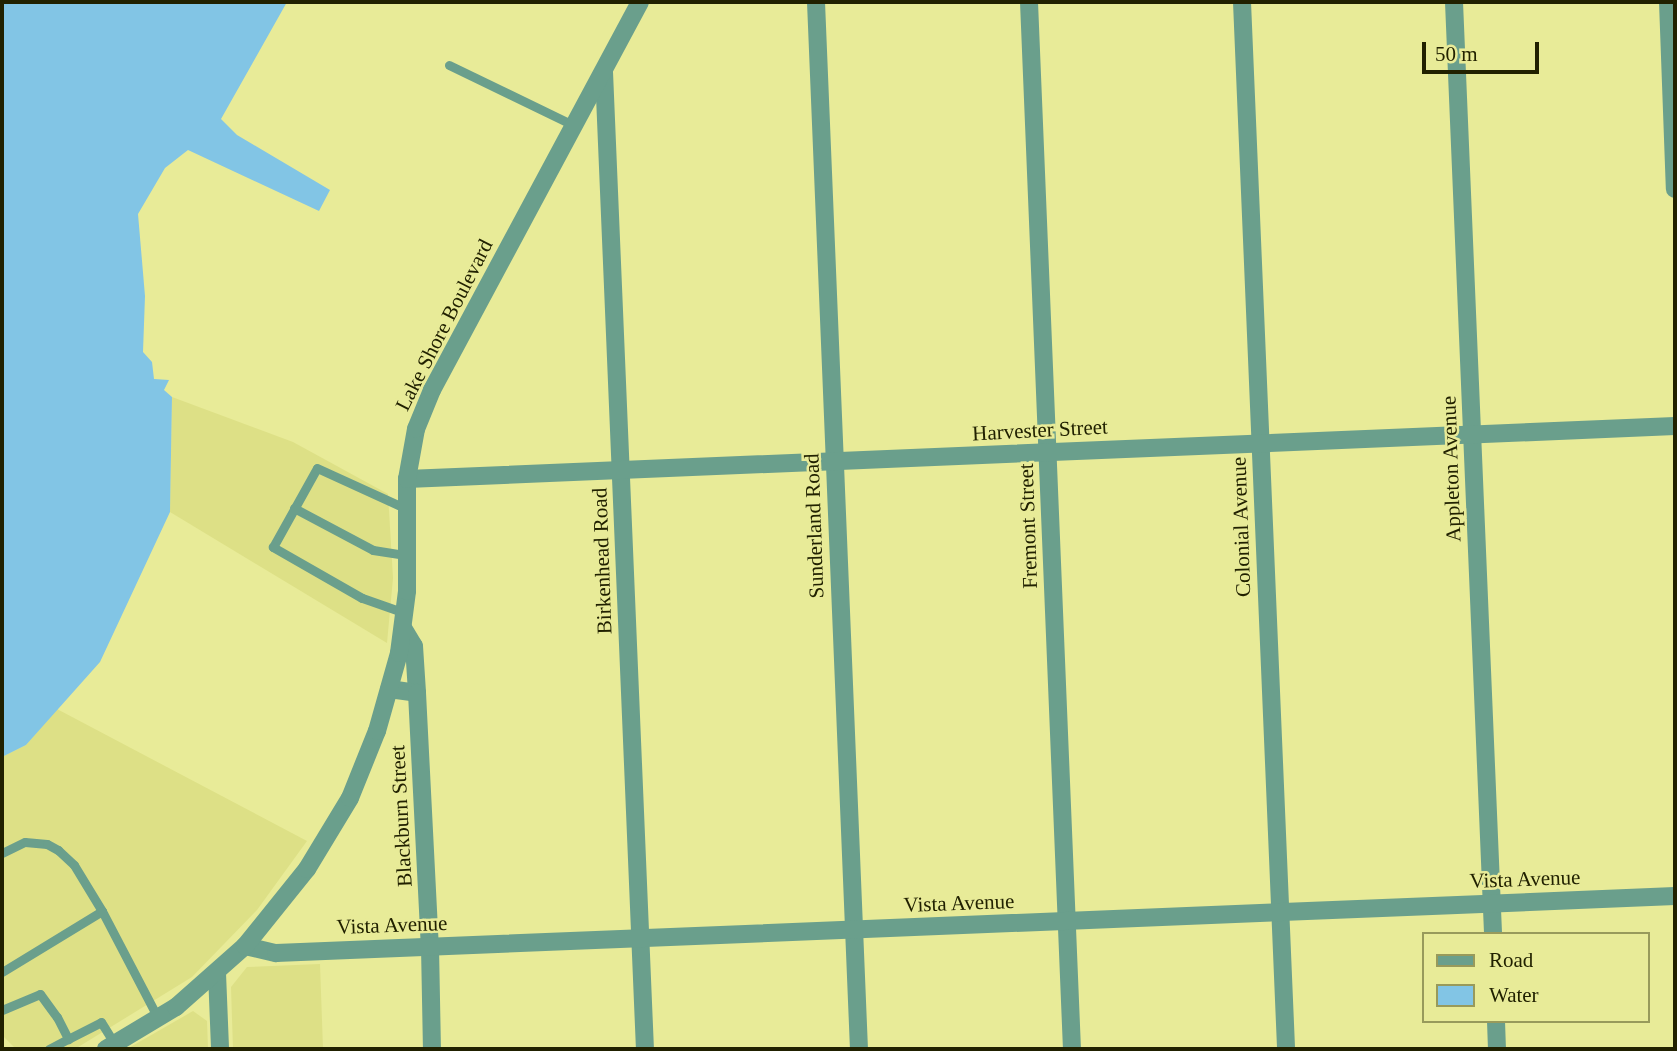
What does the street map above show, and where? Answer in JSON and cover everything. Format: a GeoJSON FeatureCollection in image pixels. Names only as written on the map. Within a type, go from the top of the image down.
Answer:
{"type":"FeatureCollection","features":[{"type":"Feature","properties":{"kind":"street","name":"Lake Shore Boulevard"},"geometry":{"type":"LineString","coordinates":[[111,1047],[158,1018],[217,973],[245,946],[307,869],[332,831],[364,766],[389,690],[404,620],[407,479],[413,438],[429,397],[640,2]]}},
{"type":"Feature","properties":{"kind":"street","name":"Sunderland Road"},"geometry":{"type":"LineString","coordinates":[[816,2],[859,1049]]}},
{"type":"Feature","properties":{"kind":"street","name":"Fremont Street"},"geometry":{"type":"LineString","coordinates":[[1029,2],[1072,1049]]}},
{"type":"Feature","properties":{"kind":"street","name":"Colonial Avenue"},"geometry":{"type":"LineString","coordinates":[[1242,2],[1286,1049]]}},
{"type":"Feature","properties":{"kind":"street","name":"Appleton Avenue"},"geometry":{"type":"LineString","coordinates":[[1454,2],[1493,932]]}},
{"type":"Feature","properties":{"kind":"street"},"geometry":{"type":"LineString","coordinates":[[1668,2],[1675,189]]}},
{"type":"Feature","properties":{"kind":"street","name":"Birkenhead Road"},"geometry":{"type":"LineString","coordinates":[[604,72],[645,1049]]}},
{"type":"Feature","properties":{"kind":"street","name":"Harvester Street"},"geometry":{"type":"LineString","coordinates":[[407,479],[1675,426]]}},
{"type":"Feature","properties":{"kind":"street","name":"Blackburn Street"},"geometry":{"type":"LineString","coordinates":[[404,620],[414,646],[430,947],[432,1049]]}},
{"type":"Feature","properties":{"kind":"street"},"geometry":{"type":"LineString","coordinates":[[389,690],[417,693]]}},
{"type":"Feature","properties":{"kind":"street","name":"Vista Avenue"},"geometry":{"type":"LineString","coordinates":[[245,946],[276,953],[1675,896]]}},
{"type":"Feature","properties":{"kind":"street"},"geometry":{"type":"LineString","coordinates":[[217,973],[220,1049]]}},
{"type":"Feature","properties":{"kind":"street"},"geometry":{"type":"LineString","coordinates":[[1496,1023],[1497,1049]]}},
{"type":"Feature","properties":{"kind":"lane"},"geometry":{"type":"LineString","coordinates":[[449,65],[575,126]]}},
{"type":"Feature","properties":{"kind":"lane"},"geometry":{"type":"LineString","coordinates":[[404,620],[273,547],[317,468],[407,509]]}},
{"type":"Feature","properties":{"kind":"lane"},"geometry":{"type":"LineString","coordinates":[[295,509],[373,550],[406,555]]}},
{"type":"Feature","properties":{"kind":"lane"},"geometry":{"type":"LineString","coordinates":[[2,853],[25,842],[47,844],[74,865],[102,911],[158,1018]]}},
{"type":"Feature","properties":{"kind":"lane"},"geometry":{"type":"LineString","coordinates":[[2,972],[102,911]]}},
{"type":"Feature","properties":{"kind":"lane"},"geometry":{"type":"LineString","coordinates":[[2,1010],[40,994],[57,1017],[68,1040]]}},
{"type":"Feature","properties":{"kind":"lane"},"geometry":{"type":"LineString","coordinates":[[49,1049],[101,1022],[111,1047]]}},
{"type":"Feature","properties":{"kind":"shaded area"},"geometry":{"type":"Polygon","coordinates":[[[172,397],[293,442],[388,494],[393,578],[387,643],[170,512],[172,397]]]}},
{"type":"Feature","properties":{"kind":"shaded area"},"geometry":{"type":"Polygon","coordinates":[[[57,709],[307,841],[257,910],[192,977],[75,1049],[16,1049],[2,1035],[2,757],[26,745],[57,709]]]}},
{"type":"Feature","properties":{"kind":"shaded area"},"geometry":{"type":"Polygon","coordinates":[[[320,964],[323,1049],[233,1049],[231,987],[247,967],[320,964]]]}},
{"type":"Feature","properties":{"kind":"shaded area"},"geometry":{"type":"Polygon","coordinates":[[[193,1011],[207,1021],[208,1049],[127,1049],[193,1011]]]}},
{"type":"Feature","properties":{"kind":"water"},"geometry":{"type":"Polygon","coordinates":[[[2,2],[287,2],[221,119],[237,135],[330,190],[319,211],[188,150],[165,168],[138,214],[145,296],[143,352],[152,362],[154,379],[169,380],[164,390],[172,397],[170,512],[100,662],[26,745],[2,757],[2,2]]]}}]}
